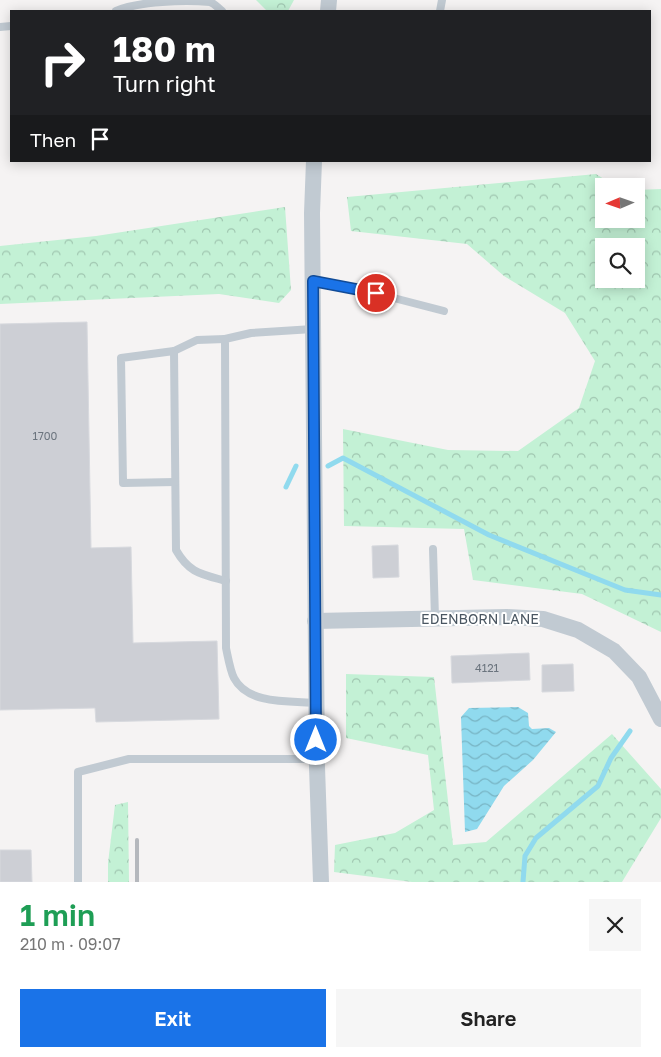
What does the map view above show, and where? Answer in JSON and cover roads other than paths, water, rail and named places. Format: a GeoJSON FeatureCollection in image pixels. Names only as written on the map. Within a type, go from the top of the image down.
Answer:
{"type":"FeatureCollection","features":[{"type":"Feature","properties":{"kind":"street"},"geometry":{"type":"LineString","coordinates":[[314,162],[313,329],[316,703],[321,882]]}},
{"type":"Feature","properties":{"kind":"street","name":"EDENBORN LANE"},"geometry":{"type":"LineString","coordinates":[[316,621],[507,617],[542,619],[578,630],[614,651],[639,677],[661,719]]}},
{"type":"Feature","properties":{"kind":"lane"},"geometry":{"type":"LineString","coordinates":[[118,10],[132,4],[187,0],[212,2],[221,10]]}},
{"type":"Feature","properties":{"kind":"lane"},"geometry":{"type":"LineString","coordinates":[[313,281],[360,289],[444,311]]}},
{"type":"Feature","properties":{"kind":"lane"},"geometry":{"type":"LineString","coordinates":[[175,482],[123,483],[121,358],[174,352],[197,340],[225,338],[251,333],[313,329]]}},
{"type":"Feature","properties":{"kind":"lane"},"geometry":{"type":"LineString","coordinates":[[225,338],[226,648],[234,679],[248,693],[263,699],[316,703]]}},
{"type":"Feature","properties":{"kind":"lane"},"geometry":{"type":"LineString","coordinates":[[174,352],[176,550],[183,562],[196,573],[226,580]]}},
{"type":"Feature","properties":{"kind":"lane"},"geometry":{"type":"LineString","coordinates":[[433,549],[435,618]]}},
{"type":"Feature","properties":{"kind":"lane"},"geometry":{"type":"LineString","coordinates":[[78,882],[78,772],[129,759],[317,759]]}},
{"type":"Feature","properties":{"kind":"water"},"geometry":{"type":"Polygon","coordinates":[[[518,707],[528,713],[529,726],[532,729],[549,728],[556,732],[533,760],[504,786],[477,829],[465,832],[461,717],[469,708],[518,707]]]}},
{"type":"Feature","properties":{"kind":"waterway"},"geometry":{"type":"LineString","coordinates":[[328,466],[343,458],[489,535],[625,590],[661,595]]}},
{"type":"Feature","properties":{"kind":"waterway"},"geometry":{"type":"LineString","coordinates":[[286,487],[296,466]]}},
{"type":"Feature","properties":{"kind":"waterway"},"geometry":{"type":"LineString","coordinates":[[523,882],[525,856],[536,838],[598,786],[611,758],[630,731]]}},
{"type":"Feature","properties":{"kind":"railway"},"geometry":{"type":"LineString","coordinates":[[137,840],[137,882]]}}]}
